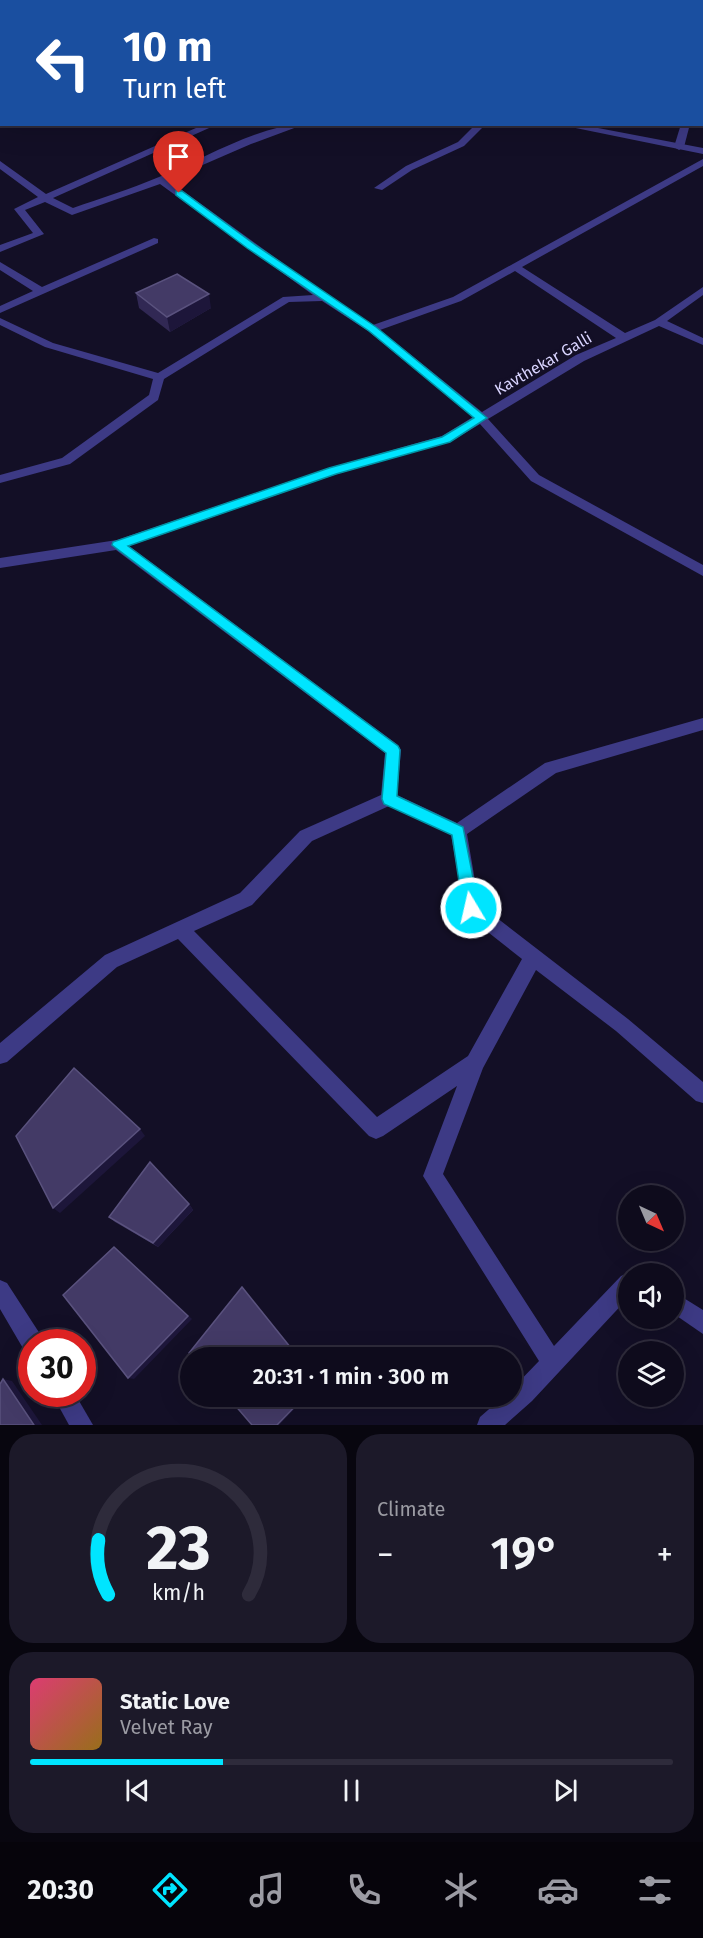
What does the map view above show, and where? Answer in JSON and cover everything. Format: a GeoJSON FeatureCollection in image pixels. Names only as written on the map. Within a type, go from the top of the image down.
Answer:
{"type":"FeatureCollection","features":[{"type":"Feature","properties":{"kind":"street"},"geometry":{"type":"LineString","coordinates":[[0,249],[39,234],[19,208],[209,126]]}},
{"type":"Feature","properties":{"kind":"street"},"geometry":{"type":"LineString","coordinates":[[0,164],[45,198],[72,212],[161,180],[248,142],[295,126]]}},
{"type":"Feature","properties":{"kind":"street"},"geometry":{"type":"LineString","coordinates":[[379,188],[410,168],[461,144],[480,126]]}},
{"type":"Feature","properties":{"kind":"street"},"geometry":{"type":"LineString","coordinates":[[570,126],[703,152]]}},
{"type":"Feature","properties":{"kind":"street"},"geometry":{"type":"LineString","coordinates":[[679,147],[685,126]]}},
{"type":"Feature","properties":{"kind":"street"},"geometry":{"type":"LineString","coordinates":[[372,329],[457,299],[703,162]]}},
{"type":"Feature","properties":{"kind":"street"},"geometry":{"type":"LineString","coordinates":[[161,180],[324,298],[372,329],[481,418],[535,478],[703,572]]}},
{"type":"Feature","properties":{"kind":"street"},"geometry":{"type":"LineString","coordinates":[[0,310],[153,240]]}},
{"type":"Feature","properties":{"kind":"street"},"geometry":{"type":"LineString","coordinates":[[0,265],[40,291]]}},
{"type":"Feature","properties":{"kind":"street"},"geometry":{"type":"LineString","coordinates":[[514,267],[624,338]]}},
{"type":"Feature","properties":{"kind":"street","name":"Kavthekar Galli"},"geometry":{"type":"LineString","coordinates":[[0,563],[118,545],[333,471],[446,440],[580,358],[660,321],[703,290]]}},
{"type":"Feature","properties":{"kind":"street"},"geometry":{"type":"LineString","coordinates":[[0,478],[66,461],[154,396],[159,377],[287,299],[324,298]]}},
{"type":"Feature","properties":{"kind":"street"},"geometry":{"type":"LineString","coordinates":[[0,321],[49,345],[159,377]]}},
{"type":"Feature","properties":{"kind":"street"},"geometry":{"type":"LineString","coordinates":[[660,321],[703,342]]}},
{"type":"Feature","properties":{"kind":"street"},"geometry":{"type":"LineString","coordinates":[[118,545],[393,750],[389,799]]}},
{"type":"Feature","properties":{"kind":"street"},"geometry":{"type":"LineString","coordinates":[[458,831],[551,768],[703,724]]}},
{"type":"Feature","properties":{"kind":"street"},"geometry":{"type":"LineString","coordinates":[[0,1055],[111,961],[246,899],[306,836],[389,799],[458,831]]}},
{"type":"Feature","properties":{"kind":"street"},"geometry":{"type":"LineString","coordinates":[[458,831],[471,908],[622,1026],[703,1094]]}},
{"type":"Feature","properties":{"kind":"street"},"geometry":{"type":"LineString","coordinates":[[180,929],[376,1129],[475,1063]]}},
{"type":"Feature","properties":{"kind":"street"},"geometry":{"type":"LineString","coordinates":[[533,957],[475,1063],[433,1176],[552,1362]]}},
{"type":"Feature","properties":{"kind":"street"},"geometry":{"type":"LineString","coordinates":[[0,1290],[24,1329]]}},
{"type":"Feature","properties":{"kind":"street"},"geometry":{"type":"LineString","coordinates":[[488,1425],[524,1393],[618,1293]]}},
{"type":"Feature","properties":{"kind":"street"},"geometry":{"type":"LineString","coordinates":[[684,1309],[703,1323]]}},
{"type":"Feature","properties":{"kind":"street"},"geometry":{"type":"LineString","coordinates":[[71,1407],[82,1425]]}},
{"type":"Feature","properties":{"kind":"building"},"geometry":{"type":"Polygon","coordinates":[[[177,274],[209,294],[167,317],[136,293],[177,274]]]}},
{"type":"Feature","properties":{"kind":"building"},"geometry":{"type":"Polygon","coordinates":[[[74,1068],[140,1129],[53,1208],[16,1136],[74,1068]]]}},
{"type":"Feature","properties":{"kind":"building"},"geometry":{"type":"Polygon","coordinates":[[[150,1162],[189,1204],[153,1243],[109,1217],[150,1162]]]}},
{"type":"Feature","properties":{"kind":"building"},"geometry":{"type":"Polygon","coordinates":[[[114,1247],[188,1316],[128,1378],[96,1337],[96,1329],[90,1329],[63,1295],[114,1247]]]}},
{"type":"Feature","properties":{"kind":"building"},"geometry":{"type":"Polygon","coordinates":[[[242,1287],[290,1347],[194,1347],[242,1287]]]}},
{"type":"Feature","properties":{"kind":"building"},"geometry":{"type":"Polygon","coordinates":[[[3,1379],[18,1401],[18,1407],[22,1407],[34,1425],[0,1425],[0,1384],[3,1379]]]}},
{"type":"Feature","properties":{"kind":"building"},"geometry":{"type":"Polygon","coordinates":[[[236,1407],[294,1407],[277,1425],[252,1425],[236,1407]]]}},
{"type":"Feature","properties":{"kind":"route"},"geometry":{"type":"LineString","coordinates":[[179,193],[250,246],[372,329],[481,418],[446,440],[333,471],[118,545],[393,750],[389,799],[458,831],[471,908]]}}]}
